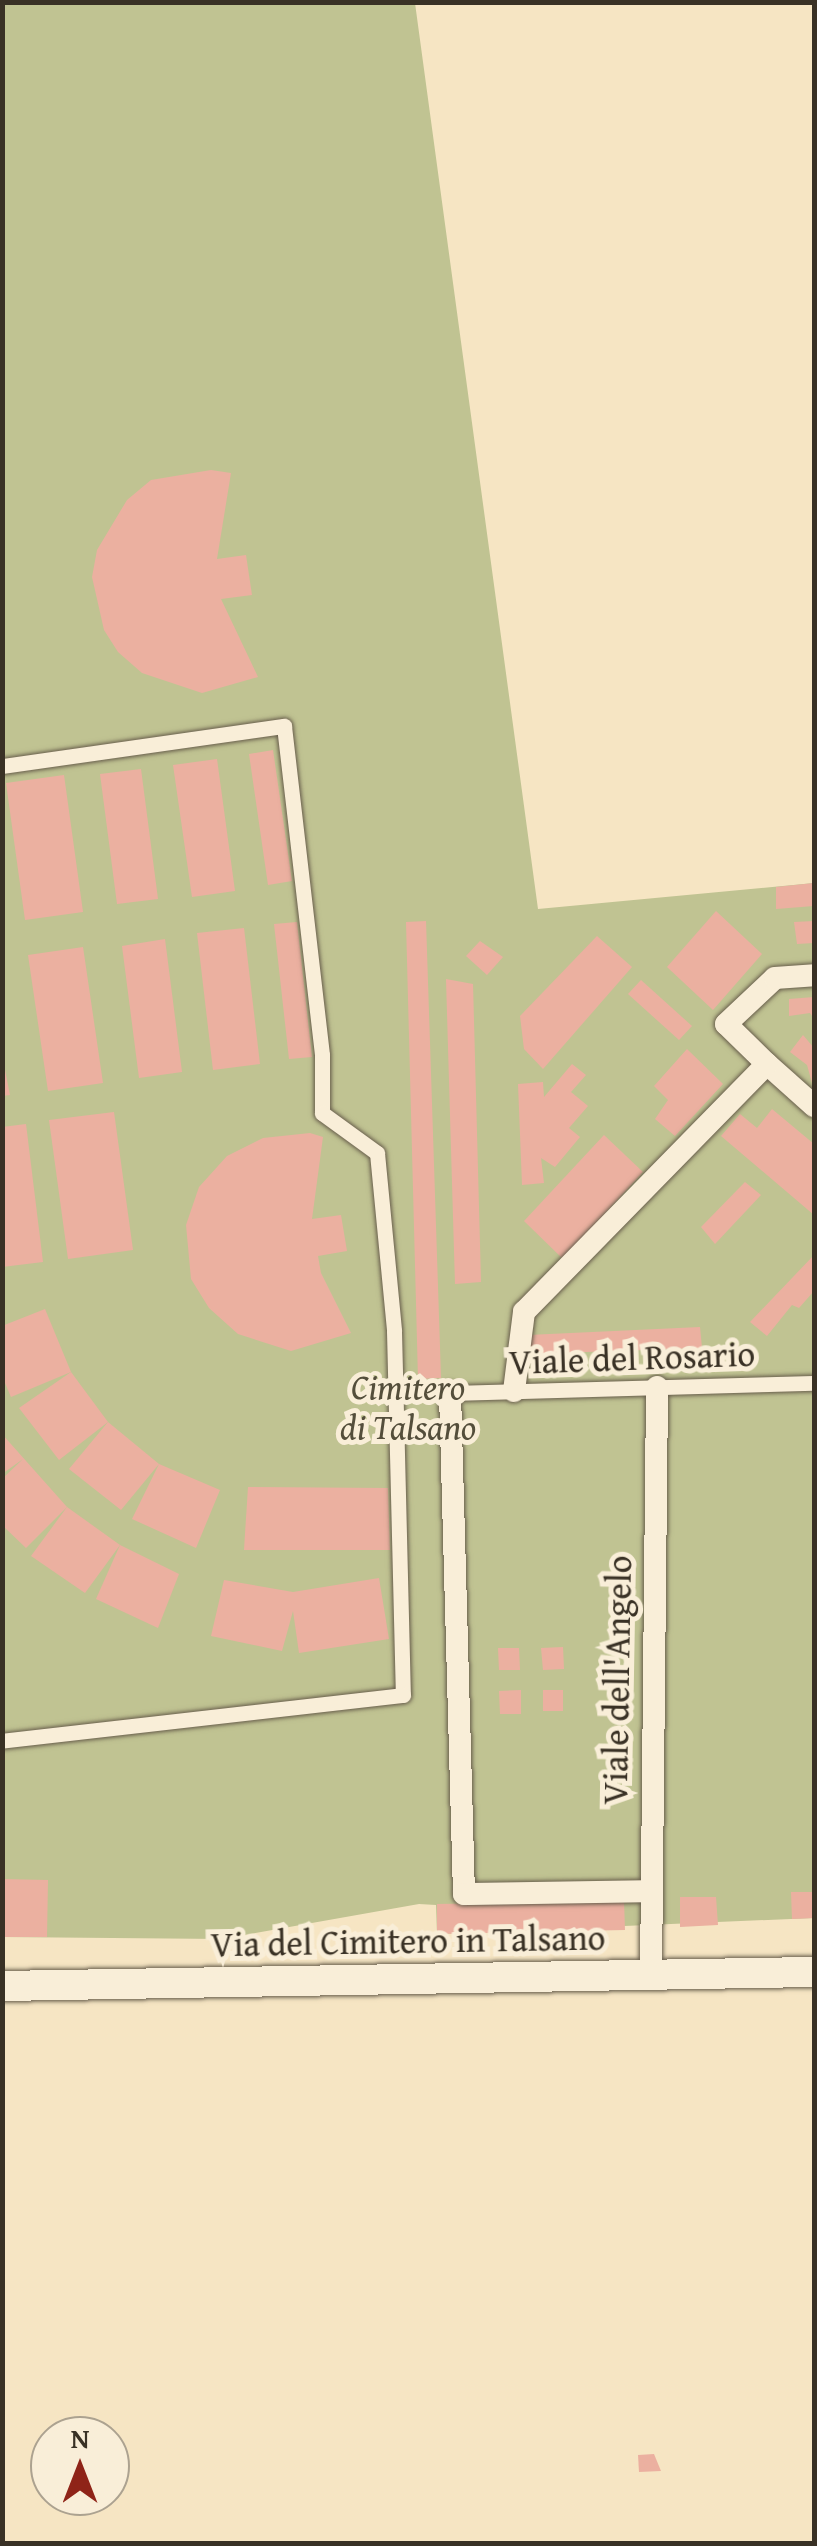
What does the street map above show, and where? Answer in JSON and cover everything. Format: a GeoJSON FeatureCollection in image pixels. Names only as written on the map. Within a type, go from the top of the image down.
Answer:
{"type":"FeatureCollection","features":[{"type":"Feature","properties":{"kind":"street"},"geometry":{"type":"LineString","coordinates":[[814,975],[775,978],[726,1024],[814,1106]]}},
{"type":"Feature","properties":{"kind":"street"},"geometry":{"type":"LineString","coordinates":[[514,1391],[524,1312],[767,1064]]}},
{"type":"Feature","properties":{"kind":"street","name":"Viale dell'Angelo"},"geometry":{"type":"LineString","coordinates":[[652,1974],[649,1891],[656,1387]]}},
{"type":"Feature","properties":{"kind":"street"},"geometry":{"type":"LineString","coordinates":[[450,1393],[464,1894],[649,1891]]}},
{"type":"Feature","properties":{"kind":"street","name":"Via del Cimitero in Talsano"},"geometry":{"type":"LineString","coordinates":[[2,1986],[814,1972]]}},
{"type":"Feature","properties":{"kind":"lane"},"geometry":{"type":"LineString","coordinates":[[2,766],[284,726],[322,1054],[322,1113],[377,1153],[394,1332],[403,1695],[2,1740]]}},
{"type":"Feature","properties":{"kind":"lane","name":"Viale del Rosario"},"geometry":{"type":"LineString","coordinates":[[450,1393],[814,1382]]}},
{"type":"Feature","properties":{"kind":"green space","name":"Cimitero di Talsano"},"geometry":{"type":"Polygon","coordinates":[[[3,3],[415,3],[538,909],[814,883],[814,1918],[437,1934],[436,1905],[419,1904],[222,1939],[3,1937],[3,3]]]}},
{"type":"Feature","properties":{"kind":"building"},"geometry":{"type":"Polygon","coordinates":[[[211,470],[231,473],[217,559],[246,555],[252,595],[221,599],[258,677],[202,693],[142,673],[118,652],[104,630],[92,577],[97,550],[127,500],[151,480],[211,470]]]}},
{"type":"Feature","properties":{"kind":"building"},"geometry":{"type":"Polygon","coordinates":[[[273,750],[292,881],[268,885],[249,754],[273,750]]]}},
{"type":"Feature","properties":{"kind":"building"},"geometry":{"type":"Polygon","coordinates":[[[217,759],[235,891],[192,897],[173,765],[217,759]]]}},
{"type":"Feature","properties":{"kind":"building"},"geometry":{"type":"Polygon","coordinates":[[[141,769],[158,899],[117,904],[100,774],[141,769]]]}},
{"type":"Feature","properties":{"kind":"building"},"geometry":{"type":"Polygon","coordinates":[[[64,775],[83,912],[25,920],[6,783],[64,775]]]}},
{"type":"Feature","properties":{"kind":"building"},"geometry":{"type":"Polygon","coordinates":[[[814,883],[814,906],[776,909],[776,887],[814,883]]]}},
{"type":"Feature","properties":{"kind":"building"},"geometry":{"type":"Polygon","coordinates":[[[716,911],[762,954],[713,1010],[667,967],[716,911]]]}},
{"type":"Feature","properties":{"kind":"building"},"geometry":{"type":"Polygon","coordinates":[[[426,921],[441,1378],[418,1379],[406,922],[426,921]]]}},
{"type":"Feature","properties":{"kind":"building"},"geometry":{"type":"Polygon","coordinates":[[[814,921],[814,943],[797,944],[794,922],[814,921]]]}},
{"type":"Feature","properties":{"kind":"building"},"geometry":{"type":"Polygon","coordinates":[[[297,922],[312,1057],[289,1059],[274,924],[297,922]]]}},
{"type":"Feature","properties":{"kind":"building"},"geometry":{"type":"Polygon","coordinates":[[[244,928],[260,1064],[213,1070],[197,933],[244,928]]]}},
{"type":"Feature","properties":{"kind":"building"},"geometry":{"type":"Polygon","coordinates":[[[597,936],[632,967],[543,1069],[524,1049],[520,1016],[597,936]]]}},
{"type":"Feature","properties":{"kind":"building"},"geometry":{"type":"Polygon","coordinates":[[[165,939],[182,1072],[139,1078],[122,946],[165,939]]]}},
{"type":"Feature","properties":{"kind":"building"},"geometry":{"type":"Polygon","coordinates":[[[480,941],[503,957],[487,975],[466,956],[480,941]]]}},
{"type":"Feature","properties":{"kind":"building"},"geometry":{"type":"Polygon","coordinates":[[[83,947],[103,1083],[48,1091],[28,955],[83,947]]]}},
{"type":"Feature","properties":{"kind":"building"},"geometry":{"type":"Polygon","coordinates":[[[446,979],[473,984],[481,1282],[455,1284],[446,979]]]}},
{"type":"Feature","properties":{"kind":"building"},"geometry":{"type":"Polygon","coordinates":[[[641,980],[692,1026],[679,1040],[628,994],[641,980]]]}},
{"type":"Feature","properties":{"kind":"building"},"geometry":{"type":"Polygon","coordinates":[[[814,997],[814,1019],[810,1013],[789,1016],[789,999],[814,997]]]}},
{"type":"Feature","properties":{"kind":"building"},"geometry":{"type":"Polygon","coordinates":[[[803,1035],[814,1048],[814,1090],[807,1065],[790,1052],[803,1035]]]}},
{"type":"Feature","properties":{"kind":"building"},"geometry":{"type":"Polygon","coordinates":[[[687,1049],[723,1084],[675,1136],[655,1119],[668,1100],[654,1086],[687,1049]]]}},
{"type":"Feature","properties":{"kind":"building"},"geometry":{"type":"Polygon","coordinates":[[[2,1055],[10,1095],[2,1096],[2,1055]]]}},
{"type":"Feature","properties":{"kind":"building"},"geometry":{"type":"Polygon","coordinates":[[[572,1064],[586,1075],[571,1092],[588,1106],[569,1128],[580,1137],[555,1167],[541,1158],[544,1183],[522,1185],[518,1084],[543,1082],[544,1097],[572,1064]]]}},
{"type":"Feature","properties":{"kind":"building"},"geometry":{"type":"Polygon","coordinates":[[[772,1109],[814,1144],[814,1215],[721,1136],[740,1114],[757,1128],[772,1109]]]}},
{"type":"Feature","properties":{"kind":"building"},"geometry":{"type":"Polygon","coordinates":[[[114,1112],[133,1250],[68,1259],[49,1120],[114,1112]]]}},
{"type":"Feature","properties":{"kind":"building"},"geometry":{"type":"Polygon","coordinates":[[[26,1124],[43,1262],[2,1267],[2,1127],[26,1124]]]}},
{"type":"Feature","properties":{"kind":"building"},"geometry":{"type":"Polygon","coordinates":[[[310,1133],[323,1137],[312,1219],[341,1215],[347,1251],[318,1256],[321,1273],[351,1333],[291,1351],[238,1334],[209,1308],[191,1279],[186,1225],[199,1187],[227,1156],[263,1138],[310,1133]]]}},
{"type":"Feature","properties":{"kind":"building"},"geometry":{"type":"Polygon","coordinates":[[[604,1135],[643,1172],[563,1259],[524,1221],[604,1135]]]}},
{"type":"Feature","properties":{"kind":"building"},"geometry":{"type":"Polygon","coordinates":[[[745,1182],[761,1195],[715,1244],[701,1227],[745,1182]]]}},
{"type":"Feature","properties":{"kind":"building"},"geometry":{"type":"Polygon","coordinates":[[[814,1255],[814,1291],[799,1308],[792,1305],[767,1336],[750,1322],[814,1255]]]}},
{"type":"Feature","properties":{"kind":"building"},"geometry":{"type":"Polygon","coordinates":[[[45,1309],[71,1372],[11,1397],[2,1376],[2,1326],[45,1309]]]}},
{"type":"Feature","properties":{"kind":"building"},"geometry":{"type":"Polygon","coordinates":[[[700,1327],[702,1348],[529,1354],[528,1335],[700,1327]]]}},
{"type":"Feature","properties":{"kind":"building"},"geometry":{"type":"Polygon","coordinates":[[[71,1372],[108,1422],[59,1460],[19,1408],[71,1372]]]}},
{"type":"Feature","properties":{"kind":"building"},"geometry":{"type":"Polygon","coordinates":[[[108,1422],[159,1464],[121,1510],[69,1469],[108,1422]]]}},
{"type":"Feature","properties":{"kind":"building"},"geometry":{"type":"Polygon","coordinates":[[[2,1434],[67,1507],[26,1548],[2,1525],[2,1479],[23,1459],[2,1474],[2,1434]]]}},
{"type":"Feature","properties":{"kind":"building"},"geometry":{"type":"Polygon","coordinates":[[[159,1464],[220,1490],[196,1548],[132,1519],[159,1464]]]}},
{"type":"Feature","properties":{"kind":"building"},"geometry":{"type":"Polygon","coordinates":[[[248,1487],[388,1488],[390,1550],[244,1550],[248,1487]]]}},
{"type":"Feature","properties":{"kind":"building"},"geometry":{"type":"Polygon","coordinates":[[[67,1507],[120,1545],[85,1593],[31,1556],[67,1507]]]}},
{"type":"Feature","properties":{"kind":"building"},"geometry":{"type":"Polygon","coordinates":[[[120,1545],[179,1574],[158,1628],[96,1599],[120,1545]]]}},
{"type":"Feature","properties":{"kind":"building"},"geometry":{"type":"Polygon","coordinates":[[[379,1578],[389,1639],[299,1653],[293,1611],[282,1651],[211,1636],[224,1580],[293,1592],[379,1578]]]}},
{"type":"Feature","properties":{"kind":"building"},"geometry":{"type":"Polygon","coordinates":[[[563,1647],[564,1669],[543,1670],[541,1648],[563,1647]]]}},
{"type":"Feature","properties":{"kind":"building"},"geometry":{"type":"Polygon","coordinates":[[[498,1648],[519,1648],[520,1670],[499,1670],[498,1648]]]}},
{"type":"Feature","properties":{"kind":"building"},"geometry":{"type":"Polygon","coordinates":[[[521,1690],[521,1714],[500,1714],[499,1691],[521,1690]]]}},
{"type":"Feature","properties":{"kind":"building"},"geometry":{"type":"Polygon","coordinates":[[[543,1690],[563,1690],[563,1711],[543,1711],[543,1690]]]}},
{"type":"Feature","properties":{"kind":"building"},"geometry":{"type":"Polygon","coordinates":[[[2,1879],[48,1880],[47,1937],[2,1937],[2,1879]]]}},
{"type":"Feature","properties":{"kind":"building"},"geometry":{"type":"Polygon","coordinates":[[[791,1892],[814,1892],[814,1918],[792,1919],[791,1892]]]}},
{"type":"Feature","properties":{"kind":"building"},"geometry":{"type":"Polygon","coordinates":[[[680,1897],[716,1897],[718,1925],[680,1927],[680,1897]]]}},
{"type":"Feature","properties":{"kind":"building"},"geometry":{"type":"Polygon","coordinates":[[[624,1901],[625,1930],[437,1934],[437,1904],[624,1901]]]}},
{"type":"Feature","properties":{"kind":"building"},"geometry":{"type":"Polygon","coordinates":[[[654,2454],[661,2471],[639,2472],[638,2455],[654,2454]]]}}]}
